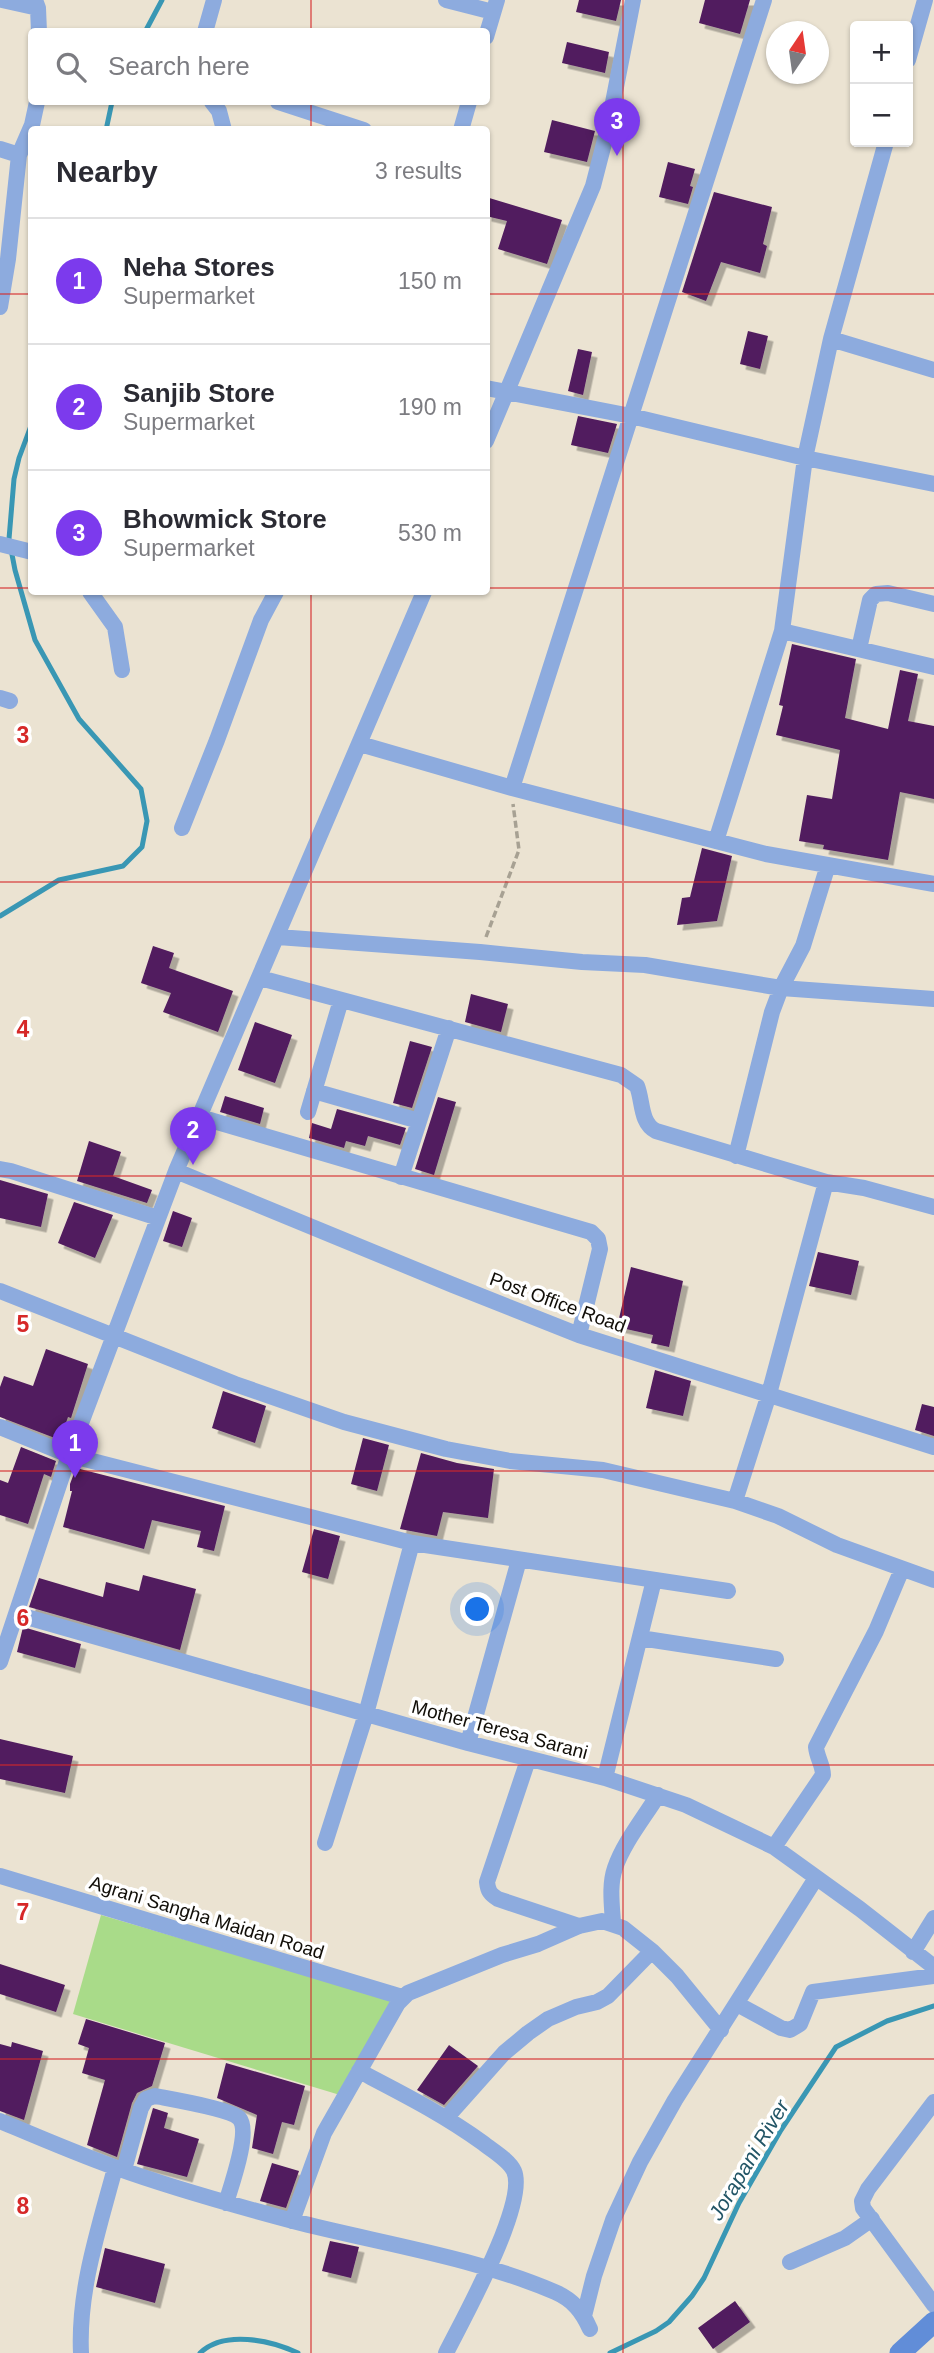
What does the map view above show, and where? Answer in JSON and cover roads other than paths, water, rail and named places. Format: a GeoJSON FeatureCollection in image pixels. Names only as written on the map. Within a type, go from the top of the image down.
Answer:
{"type":"FeatureCollection","features":[{"type":"Feature","properties":{"kind":"street"},"geometry":{"type":"LineString","coordinates":[[2,0],[36,4],[39,28]]}},
{"type":"Feature","properties":{"kind":"street"},"geometry":{"type":"LineString","coordinates":[[206,28],[214,0]]}},
{"type":"Feature","properties":{"kind":"street"},"geometry":{"type":"LineString","coordinates":[[446,0],[495,6],[489,28]]}},
{"type":"Feature","properties":{"kind":"street"},"geometry":{"type":"LineString","coordinates":[[490,432],[593,186],[608,128],[633,0]]}},
{"type":"Feature","properties":{"kind":"street"},"geometry":{"type":"LineString","coordinates":[[512,788],[764,0]]}},
{"type":"Feature","properties":{"kind":"street"},"geometry":{"type":"LineString","coordinates":[[913,42],[925,0]]}},
{"type":"Feature","properties":{"kind":"street"},"geometry":{"type":"LineString","coordinates":[[32,126],[36,105]]}},
{"type":"Feature","properties":{"kind":"street"},"geometry":{"type":"LineString","coordinates":[[214,105],[219,111],[222,126]]}},
{"type":"Feature","properties":{"kind":"street"},"geometry":{"type":"LineString","coordinates":[[287,105],[352,126]]}},
{"type":"Feature","properties":{"kind":"street"},"geometry":{"type":"LineString","coordinates":[[462,126],[468,105]]}},
{"type":"Feature","properties":{"kind":"street"},"geometry":{"type":"LineString","coordinates":[[0,307],[19,155],[28,134]]}},
{"type":"Feature","properties":{"kind":"street"},"geometry":{"type":"LineString","coordinates":[[716,841],[782,631],[805,458],[831,339],[885,147]]}},
{"type":"Feature","properties":{"kind":"street"},"geometry":{"type":"LineString","coordinates":[[0,149],[19,155]]}},
{"type":"Feature","properties":{"kind":"street"},"geometry":{"type":"LineString","coordinates":[[831,339],[934,370]]}},
{"type":"Feature","properties":{"kind":"street"},"geometry":{"type":"LineString","coordinates":[[490,389],[631,416],[805,458],[934,484]]}},
{"type":"Feature","properties":{"kind":"street"},"geometry":{"type":"LineString","coordinates":[[0,544],[28,551]]}},
{"type":"Feature","properties":{"kind":"street"},"geometry":{"type":"LineString","coordinates":[[859,649],[870,600],[876,594],[888,593],[934,604]]}},
{"type":"Feature","properties":{"kind":"street"},"geometry":{"type":"LineString","coordinates":[[92,595],[115,627],[122,670]]}},
{"type":"Feature","properties":{"kind":"street"},"geometry":{"type":"LineString","coordinates":[[181,828],[261,620],[274,595]]}},
{"type":"Feature","properties":{"kind":"street"},"geometry":{"type":"LineString","coordinates":[[0,1662],[69,1455],[176,1171],[423,595]]}},
{"type":"Feature","properties":{"kind":"street"},"geometry":{"type":"LineString","coordinates":[[782,631],[934,667]]}},
{"type":"Feature","properties":{"kind":"street"},"geometry":{"type":"LineString","coordinates":[[360,744],[512,788],[766,854],[934,884]]}},
{"type":"Feature","properties":{"kind":"street"},"geometry":{"type":"LineString","coordinates":[[736,1156],[772,1012],[803,946],[828,865]]}},
{"type":"Feature","properties":{"kind":"street"},"geometry":{"type":"LineString","coordinates":[[278,937],[645,965],[781,988],[934,999]]}},
{"type":"Feature","properties":{"kind":"street"},"geometry":{"type":"LineString","coordinates":[[260,978],[621,1074],[637,1086],[650,1128],[826,1182],[864,1188],[934,1207]]}},
{"type":"Feature","properties":{"kind":"street"},"geometry":{"type":"LineString","coordinates":[[308,1112],[341,1000]]}},
{"type":"Feature","properties":{"kind":"street"},"geometry":{"type":"LineString","coordinates":[[401,1177],[449,1028]]}},
{"type":"Feature","properties":{"kind":"street"},"geometry":{"type":"LineString","coordinates":[[314,1091],[419,1121]]}},
{"type":"Feature","properties":{"kind":"street"},"geometry":{"type":"LineString","coordinates":[[200,1117],[591,1232],[598,1239],[600,1249],[579,1335]]}},
{"type":"Feature","properties":{"kind":"street"},"geometry":{"type":"LineString","coordinates":[[0,1169],[158,1218]]}},
{"type":"Feature","properties":{"kind":"street","name":"Post Office Road"},"geometry":{"type":"LineString","coordinates":[[176,1171],[579,1335],[934,1447]]}},
{"type":"Feature","properties":{"kind":"street"},"geometry":{"type":"LineString","coordinates":[[734,1500],[769,1394],[826,1182]]}},
{"type":"Feature","properties":{"kind":"street"},"geometry":{"type":"LineString","coordinates":[[0,1291],[234,1384],[344,1422],[446,1449],[497,1459],[603,1470],[734,1500],[778,1516],[837,1545],[934,1580]]}},
{"type":"Feature","properties":{"kind":"street"},"geometry":{"type":"LineString","coordinates":[[0,1427],[69,1455],[412,1544],[728,1591]]}},
{"type":"Feature","properties":{"kind":"street"},"geometry":{"type":"LineString","coordinates":[[325,1843],[366,1714],[412,1544]]}},
{"type":"Feature","properties":{"kind":"street"},"geometry":{"type":"LineString","coordinates":[[468,1744],[519,1560]]}},
{"type":"Feature","properties":{"kind":"street"},"geometry":{"type":"LineString","coordinates":[[774,1847],[823,1775],[816,1747],[876,1631],[902,1569]]}},
{"type":"Feature","properties":{"kind":"street"},"geometry":{"type":"LineString","coordinates":[[605,1778],[654,1580]]}},
{"type":"Feature","properties":{"kind":"street","name":"Mother Teresa Sarani"},"geometry":{"type":"LineString","coordinates":[[16,1614],[468,1744],[605,1778],[686,1805],[774,1847],[934,1967]]}},
{"type":"Feature","properties":{"kind":"street"},"geometry":{"type":"LineString","coordinates":[[640,1638],[776,1659]]}},
{"type":"Feature","properties":{"kind":"street"},"geometry":{"type":"LineString","coordinates":[[528,1760],[487,1882],[487,1889],[490,1895],[498,1899],[579,1926]]}},
{"type":"Feature","properties":{"kind":"street"},"geometry":{"type":"LineString","coordinates":[[613,1923],[612,1891],[615,1869],[623,1850],[658,1796]]}},
{"type":"Feature","properties":{"kind":"street","name":"Agrani Sangha Maidan Road"},"geometry":{"type":"LineString","coordinates":[[0,1877],[402,1997]]}},
{"type":"Feature","properties":{"kind":"street"},"geometry":{"type":"LineString","coordinates":[[0,2121],[119,2169],[226,2203],[488,2267],[555,2292],[573,2302],[587,2322],[594,2276],[613,2220],[640,2162],[816,1878]]}},
{"type":"Feature","properties":{"kind":"street"},"geometry":{"type":"LineString","coordinates":[[913,1952],[934,1918]]}},
{"type":"Feature","properties":{"kind":"street"},"geometry":{"type":"LineString","coordinates":[[292,2221],[317,2147],[402,1997],[502,1955],[538,1944],[579,1926],[602,1921],[629,1931],[652,1951],[677,1976],[721,2030]]}},
{"type":"Feature","properties":{"kind":"street"},"geometry":{"type":"LineString","coordinates":[[447,2117],[504,2053],[528,2033],[576,2007],[608,1996],[652,1951]]}},
{"type":"Feature","properties":{"kind":"street"},"geometry":{"type":"LineString","coordinates":[[737,2004],[790,2031],[800,2024],[813,1992],[934,1976]]}},
{"type":"Feature","properties":{"kind":"street"},"geometry":{"type":"LineString","coordinates":[[359,2071],[447,2117],[501,2156],[514,2171],[517,2189],[512,2211],[446,2353]]}},
{"type":"Feature","properties":{"kind":"street"},"geometry":{"type":"LineString","coordinates":[[81,2353],[83,2301],[92,2252],[119,2169],[146,2099],[155,2096],[239,2117],[244,2137],[226,2203]]}},
{"type":"Feature","properties":{"kind":"street"},"geometry":{"type":"LineString","coordinates":[[934,2102],[864,2195],[863,2208],[934,2305]]}},
{"type":"Feature","properties":{"kind":"street"},"geometry":{"type":"LineString","coordinates":[[790,2262],[845,2238],[872,2220]]}},
{"type":"Feature","properties":{"kind":"street"},"geometry":{"type":"LineString","coordinates":[[900,2353],[934,2322]]}},
{"type":"Feature","properties":{"kind":"waterway"},"geometry":{"type":"LineString","coordinates":[[147,28],[162,0]]}},
{"type":"Feature","properties":{"kind":"waterway"},"geometry":{"type":"LineString","coordinates":[[107,126],[111,105]]}},
{"type":"Feature","properties":{"kind":"waterway"},"geometry":{"type":"LineString","coordinates":[[0,916],[59,880],[123,866],[142,847],[147,821],[141,789],[79,719],[35,640],[9,539],[14,479],[28,434]]}},
{"type":"Feature","properties":{"kind":"waterway","name":"Jorapani River"},"geometry":{"type":"LineString","coordinates":[[610,2353],[669,2322],[692,2296],[704,2278],[739,2203],[781,2130],[836,2047],[887,2021],[934,2006]]}},
{"type":"Feature","properties":{"kind":"waterway","name":"Jorapani River"},"geometry":{"type":"LineString","coordinates":[[200,2353],[222,2341],[234,2339],[261,2341],[298,2353]]}},
{"type":"Feature","properties":{"kind":"place","name":"Bhowmick Store"},"geometry":{"type":"Point","coordinates":[617,156]}},
{"type":"Feature","properties":{"kind":"place","name":"Sanjib Store"},"geometry":{"type":"Point","coordinates":[193,1165]}},
{"type":"Feature","properties":{"kind":"place","name":"Neha Stores"},"geometry":{"type":"Point","coordinates":[75,1478]}}]}
